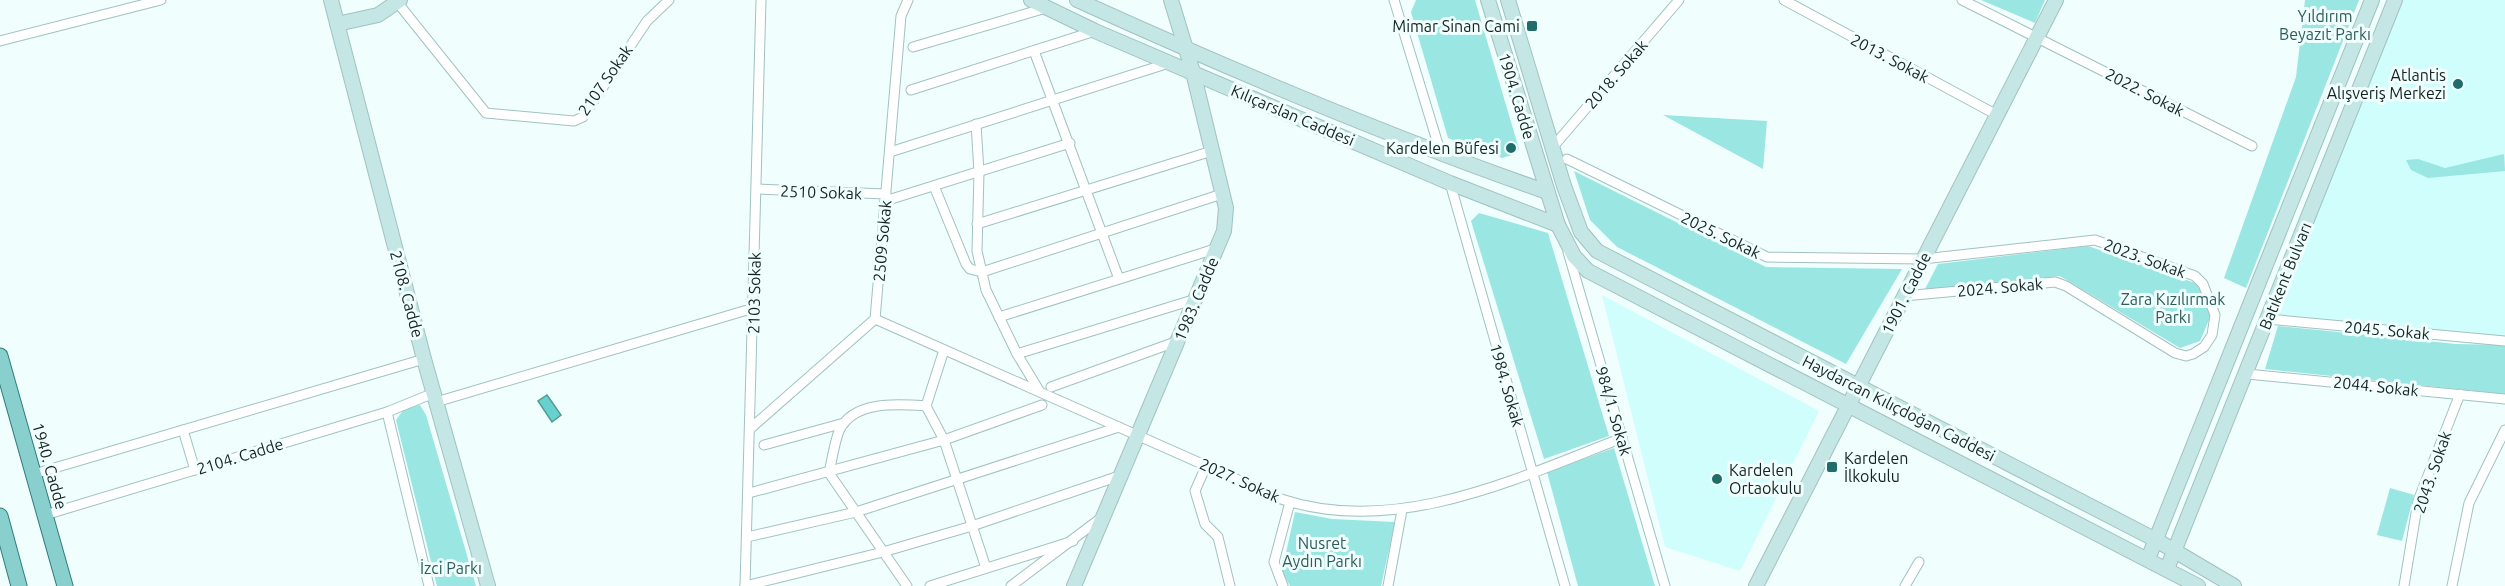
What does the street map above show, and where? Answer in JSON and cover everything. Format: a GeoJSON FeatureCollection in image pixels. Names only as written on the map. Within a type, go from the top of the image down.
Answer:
{"type":"FeatureCollection","features":[{"type":"Feature","properties":{"kind":"main road","name":"2108. Cadde"},"geometry":{"type":"LineString","coordinates":[[331,0],[424,359],[488,586]]}},
{"type":"Feature","properties":{"kind":"main road","name":"Kılıçarslan Caddesi"},"geometry":{"type":"LineString","coordinates":[[1031,0],[1095,32],[1561,230]]}},
{"type":"Feature","properties":{"kind":"main road","name":"Kılıçarslan Caddesi"},"geometry":{"type":"LineString","coordinates":[[1077,0],[1185,49],[1441,154],[1547,192]]}},
{"type":"Feature","properties":{"kind":"main road","name":"1983. Cadde"},"geometry":{"type":"LineString","coordinates":[[1074,586],[1218,248],[1226,220],[1193,72],[1171,0]]}},
{"type":"Feature","properties":{"kind":"main road","name":"1904. Cadde"},"geometry":{"type":"LineString","coordinates":[[1488,0],[1547,192],[1561,230]]}},
{"type":"Feature","properties":{"kind":"main road","name":"1904. Cadde"},"geometry":{"type":"LineString","coordinates":[[1508,0],[1552,148],[1576,219]]}},
{"type":"Feature","properties":{"kind":"main road","name":"1901. Cadde"},"geometry":{"type":"LineString","coordinates":[[1756,586],[2056,0]]}},
{"type":"Feature","properties":{"kind":"main road","name":"Batıkent Bulvarı"},"geometry":{"type":"LineString","coordinates":[[2148,559],[2372,0]]}},
{"type":"Feature","properties":{"kind":"main road","name":"Batıkent Bulvarı"},"geometry":{"type":"LineString","coordinates":[[2167,569],[2395,0]]}},
{"type":"Feature","properties":{"kind":"main road"},"geometry":{"type":"LineString","coordinates":[[337,24],[378,15],[399,1]]}},
{"type":"Feature","properties":{"kind":"main road"},"geometry":{"type":"LineString","coordinates":[[1547,192],[1564,186]]}},
{"type":"Feature","properties":{"kind":"main road"},"geometry":{"type":"LineString","coordinates":[[1561,230],[1576,219]]}},
{"type":"Feature","properties":{"kind":"main road","name":"Haydarcan Kılıçdoğan Caddesi"},"geometry":{"type":"LineString","coordinates":[[1576,219],[1585,238],[1605,256],[1857,388],[2156,540],[2234,586]]}},
{"type":"Feature","properties":{"kind":"main road","name":"Haydarcan Kılıçdoğan Caddesi"},"geometry":{"type":"LineString","coordinates":[[1561,230],[1574,256],[1596,276],[2198,586]]}},
{"type":"Feature","properties":{"kind":"main road","name":"1940. Cadde"},"geometry":{"type":"LineString","coordinates":[[0,357],[65,586]]}},
{"type":"Feature","properties":{"kind":"main road"},"geometry":{"type":"LineString","coordinates":[[2226,366],[2247,374]]}},
{"type":"Feature","properties":{"kind":"main road"},"geometry":{"type":"LineString","coordinates":[[0,516],[20,586]]}},
{"type":"Feature","properties":{"kind":"street"},"geometry":{"type":"LineString","coordinates":[[0,41],[162,0]]}},
{"type":"Feature","properties":{"kind":"street","name":"2107 Sokak"},"geometry":{"type":"LineString","coordinates":[[399,1],[486,113],[574,121],[583,117],[647,21],[669,0]]}},
{"type":"Feature","properties":{"kind":"street","name":"2103 Sokak"},"geometry":{"type":"LineString","coordinates":[[745,586],[761,0]]}},
{"type":"Feature","properties":{"kind":"street","name":"2509 Sokak"},"geometry":{"type":"LineString","coordinates":[[875,319],[902,16],[908,0]]}},
{"type":"Feature","properties":{"kind":"street"},"geometry":{"type":"LineString","coordinates":[[1394,0],[1441,154]]}},
{"type":"Feature","properties":{"kind":"street","name":"2018. Sokak"},"geometry":{"type":"LineString","coordinates":[[1552,148],[1679,0]]}},
{"type":"Feature","properties":{"kind":"street","name":"2013. Sokak"},"geometry":{"type":"LineString","coordinates":[[1784,0],[1998,115]]}},
{"type":"Feature","properties":{"kind":"street","name":"2022. Sokak"},"geometry":{"type":"LineString","coordinates":[[1962,0],[2252,146]]}},
{"type":"Feature","properties":{"kind":"street"},"geometry":{"type":"LineString","coordinates":[[913,48],[1046,9]]}},
{"type":"Feature","properties":{"kind":"street"},"geometry":{"type":"LineString","coordinates":[[911,90],[1095,32]]}},
{"type":"Feature","properties":{"kind":"street"},"geometry":{"type":"LineString","coordinates":[[1034,51],[1054,99],[1119,279]]}},
{"type":"Feature","properties":{"kind":"street"},"geometry":{"type":"LineString","coordinates":[[890,152],[1169,63]]}},
{"type":"Feature","properties":{"kind":"street"},"geometry":{"type":"LineString","coordinates":[[976,124],[979,172],[977,251],[986,291],[1017,354],[1040,392]]}},
{"type":"Feature","properties":{"kind":"street","name":"2510 Sokak"},"geometry":{"type":"LineString","coordinates":[[757,189],[885,198],[934,186],[1070,143]]}},
{"type":"Feature","properties":{"kind":"street"},"geometry":{"type":"LineString","coordinates":[[977,224],[1212,151]]}},
{"type":"Feature","properties":{"kind":"street","name":"2025. Sokak"},"geometry":{"type":"LineString","coordinates":[[1567,159],[1762,256],[1923,259]]}},
{"type":"Feature","properties":{"kind":"street","name":"1984. Sokak"},"geometry":{"type":"LineString","coordinates":[[1450,183],[1565,586]]}},
{"type":"Feature","properties":{"kind":"street"},"geometry":{"type":"LineString","coordinates":[[934,186],[966,264],[970,269],[982,272],[1222,194]]}},
{"type":"Feature","properties":{"kind":"street","name":"984/1. Sokak"},"geometry":{"type":"LineString","coordinates":[[1561,230],[1665,586]]}},
{"type":"Feature","properties":{"kind":"street","name":"2023. Sokak"},"geometry":{"type":"LineString","coordinates":[[1923,259],[2095,240],[2195,276],[2203,284],[2213,304],[2215,315],[2212,335]]}},
{"type":"Feature","properties":{"kind":"street"},"geometry":{"type":"LineString","coordinates":[[999,317],[1218,248]]}},
{"type":"Feature","properties":{"kind":"street","name":"2024. Sokak"},"geometry":{"type":"LineString","coordinates":[[1904,296],[2055,282],[2066,286],[2180,355],[2198,351],[2212,335]]}},
{"type":"Feature","properties":{"kind":"street"},"geometry":{"type":"LineString","coordinates":[[1017,354],[1196,299]]}},
{"type":"Feature","properties":{"kind":"street","name":"2104. Cadde"},"geometry":{"type":"LineString","coordinates":[[45,515],[387,412],[754,308]]}},
{"type":"Feature","properties":{"kind":"street"},"geometry":{"type":"LineString","coordinates":[[751,428],[875,319]]}},
{"type":"Feature","properties":{"kind":"street","name":"2027. Sokak"},"geometry":{"type":"LineString","coordinates":[[875,319],[1290,502],[1345,510],[1402,510],[1439,502],[1532,473],[1622,438]]}},
{"type":"Feature","properties":{"kind":"street","name":"2045. Sokak"},"geometry":{"type":"LineString","coordinates":[[2268,319],[2505,341]]}},
{"type":"Feature","properties":{"kind":"street"},"geometry":{"type":"LineString","coordinates":[[1051,387],[1178,341]]}},
{"type":"Feature","properties":{"kind":"street"},"geometry":{"type":"LineString","coordinates":[[944,350],[926,406],[944,440],[986,568]]}},
{"type":"Feature","properties":{"kind":"street"},"geometry":{"type":"LineString","coordinates":[[34,474],[424,359]]}},
{"type":"Feature","properties":{"kind":"street","name":"2044. Sokak"},"geometry":{"type":"LineString","coordinates":[[2247,374],[2505,399]]}},
{"type":"Feature","properties":{"kind":"street","name":"2043. Sokak"},"geometry":{"type":"LineString","coordinates":[[2404,586],[2418,501],[2460,394]]}},
{"type":"Feature","properties":{"kind":"street"},"geometry":{"type":"LineString","coordinates":[[749,493],[944,440],[1042,405]]}},
{"type":"Feature","properties":{"kind":"street"},"geometry":{"type":"LineString","coordinates":[[902,584],[884,552],[828,473],[839,432],[844,423],[856,413],[874,407],[926,406]]}},
{"type":"Feature","properties":{"kind":"street"},"geometry":{"type":"LineString","coordinates":[[387,412],[429,586]]}},
{"type":"Feature","properties":{"kind":"street"},"geometry":{"type":"LineString","coordinates":[[764,445],[844,423]]}},
{"type":"Feature","properties":{"kind":"street"},"geometry":{"type":"LineString","coordinates":[[747,537],[855,512],[1119,427]]}},
{"type":"Feature","properties":{"kind":"street"},"geometry":{"type":"LineString","coordinates":[[183,430],[195,470]]}},
{"type":"Feature","properties":{"kind":"street"},"geometry":{"type":"LineString","coordinates":[[2452,586],[2469,503],[2505,430]]}},
{"type":"Feature","properties":{"kind":"street"},"geometry":{"type":"LineString","coordinates":[[1206,466],[1195,490],[1205,524],[1218,537],[1230,586]]}},
{"type":"Feature","properties":{"kind":"street"},"geometry":{"type":"LineString","coordinates":[[745,586],[884,552],[972,526],[1122,475]]}},
{"type":"Feature","properties":{"kind":"street"},"geometry":{"type":"LineString","coordinates":[[1283,586],[1274,562],[1290,502]]}},
{"type":"Feature","properties":{"kind":"street"},"geometry":{"type":"LineString","coordinates":[[1388,586],[1402,510]]}},
{"type":"Feature","properties":{"kind":"street"},"geometry":{"type":"LineString","coordinates":[[1011,586],[1073,541],[1105,514]]}},
{"type":"Feature","properties":{"kind":"street"},"geometry":{"type":"LineString","coordinates":[[930,586],[1073,541]]}},
{"type":"Feature","properties":{"kind":"street"},"geometry":{"type":"LineString","coordinates":[[1905,586],[1919,562]]}},
{"type":"Feature","properties":{"kind":"shaded area"},"geometry":{"type":"Polygon","coordinates":[[[2395,0],[2505,0],[2505,341],[2268,319],[2395,0]]]}},
{"type":"Feature","properties":{"kind":"shaded area","name":"Kardelen Ortaokulu"},"geometry":{"type":"Polygon","coordinates":[[[1602,295],[1819,411],[1740,571],[1665,547],[1602,295]]]}},
{"type":"Feature","properties":{"kind":"shaded area"},"geometry":{"type":"Polygon","coordinates":[[[547,395],[561,415],[552,422],[538,401],[547,395]]]}},
{"type":"Feature","properties":{"kind":"green space"},"geometry":{"type":"Polygon","coordinates":[[[1416,0],[1475,0],[1519,149],[1512,155],[1502,158],[1448,138],[1411,12],[1416,0]]]}},
{"type":"Feature","properties":{"kind":"green space"},"geometry":{"type":"Polygon","coordinates":[[[1981,0],[2045,0],[2035,23],[1981,0]]]}},
{"type":"Feature","properties":{"kind":"green space","name":"Yıldırım Beyazıt Parkı"},"geometry":{"type":"Polygon","coordinates":[[[2305,0],[2359,0],[2246,288],[2224,278],[2296,77],[2305,0]]]}},
{"type":"Feature","properties":{"kind":"green space"},"geometry":{"type":"Polygon","coordinates":[[[1663,115],[1767,121],[1763,169],[1663,115]]]}},
{"type":"Feature","properties":{"kind":"green space"},"geometry":{"type":"Polygon","coordinates":[[[2504,154],[2505,171],[2428,178],[2411,170],[2406,160],[2418,159],[2445,168],[2504,154]]]}},
{"type":"Feature","properties":{"kind":"green space"},"geometry":{"type":"Polygon","coordinates":[[[1574,171],[1766,267],[1902,269],[1846,364],[1617,247],[1590,220],[1574,171]]]}},
{"type":"Feature","properties":{"kind":"green space"},"geometry":{"type":"Polygon","coordinates":[[[1479,213],[1548,233],[1609,436],[1544,459],[1471,221],[1479,213]]]}},
{"type":"Feature","properties":{"kind":"green space","name":"Zara Kızılırmak Parkı"},"geometry":{"type":"Polygon","coordinates":[[[2088,246],[2198,284],[2211,315],[2200,341],[2180,348],[2060,276],[1924,291],[1938,264],[2088,246]]]}},
{"type":"Feature","properties":{"kind":"green space"},"geometry":{"type":"Polygon","coordinates":[[[2278,326],[2456,344],[2505,345],[2505,394],[2265,369],[2278,326]]]}},
{"type":"Feature","properties":{"kind":"green space","name":"İzci Parkı"},"geometry":{"type":"Polygon","coordinates":[[[420,405],[426,415],[476,586],[437,586],[396,420],[404,409],[420,405]]]}},
{"type":"Feature","properties":{"kind":"green space"},"geometry":{"type":"Polygon","coordinates":[[[1614,448],[1655,586],[1578,586],[1547,472],[1614,448]]]}},
{"type":"Feature","properties":{"kind":"green space"},"geometry":{"type":"Polygon","coordinates":[[[2390,488],[2414,495],[2402,541],[2377,535],[2390,488]]]}},
{"type":"Feature","properties":{"kind":"green space","name":"Nusret Aydın Parkı"},"geometry":{"type":"Polygon","coordinates":[[[1295,512],[1332,519],[1395,522],[1381,586],[1290,586],[1282,571],[1295,512]]]}},
{"type":"Feature","properties":{"kind":"place","name":"Mimar Sinan Cami"},"geometry":{"type":"Point","coordinates":[1532,26]}},
{"type":"Feature","properties":{"kind":"place","name":"Atlantis Alışveriş Merkezi"},"geometry":{"type":"Point","coordinates":[2458,84]}},
{"type":"Feature","properties":{"kind":"place","name":"Kardelen Büfesi"},"geometry":{"type":"Point","coordinates":[1511,148]}},
{"type":"Feature","properties":{"kind":"place","name":"Kardelen İlkokulu"},"geometry":{"type":"Point","coordinates":[1832,467]}},
{"type":"Feature","properties":{"kind":"place","name":"Kardelen Ortaokulu"},"geometry":{"type":"Point","coordinates":[1717,479]}}]}
